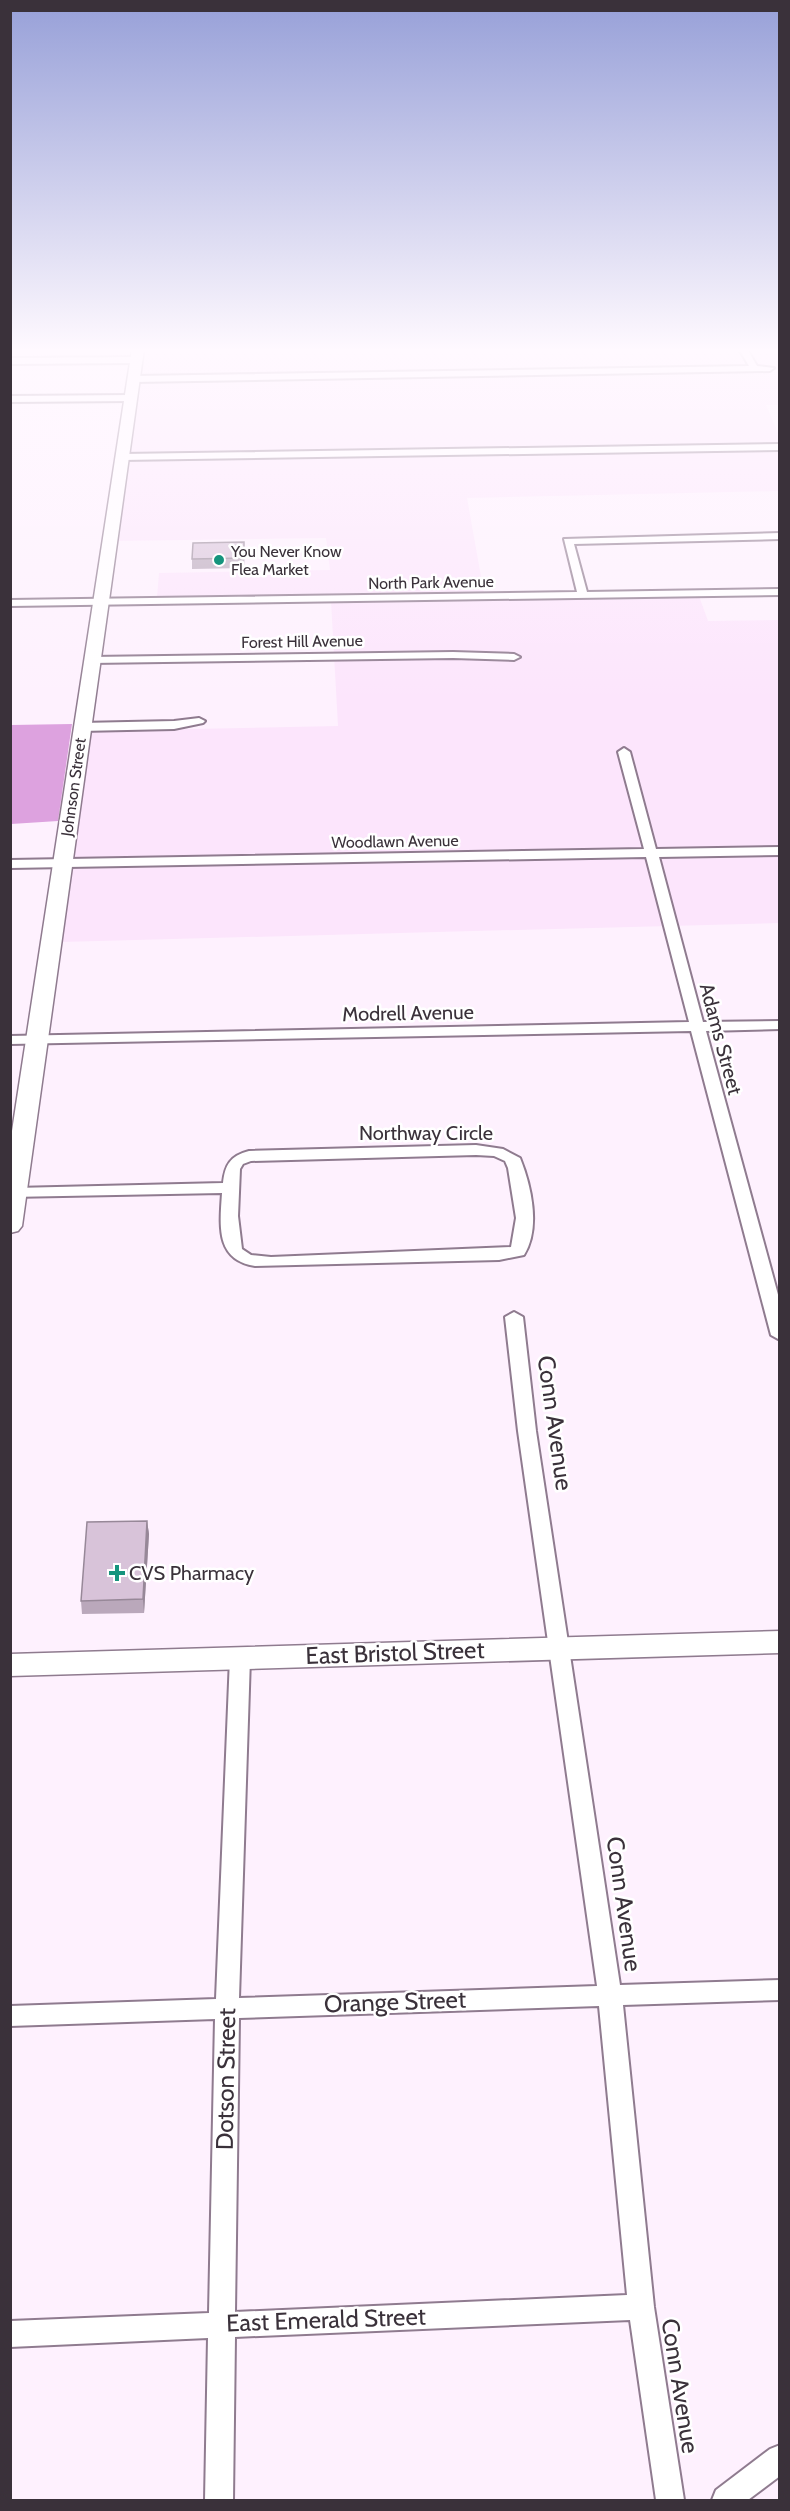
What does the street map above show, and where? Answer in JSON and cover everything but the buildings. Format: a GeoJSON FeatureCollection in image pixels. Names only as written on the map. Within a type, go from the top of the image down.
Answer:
{"type":"FeatureCollection","features":[{"type":"Feature","properties":{"kind":"street","name":"Johnson Street"},"geometry":{"type":"LineString","coordinates":[[10,1226],[90,660],[121,466]]}},
{"type":"Feature","properties":{"kind":"street"},"geometry":{"type":"LineString","coordinates":[[583,595],[568,541],[780,536]]}},
{"type":"Feature","properties":{"kind":"street","name":"North Park Avenue"},"geometry":{"type":"LineString","coordinates":[[10,603],[780,592]]}},
{"type":"Feature","properties":{"kind":"street","name":"Forest Hill Avenue"},"geometry":{"type":"LineString","coordinates":[[90,660],[514,657]]}},
{"type":"Feature","properties":{"kind":"street"},"geometry":{"type":"LineString","coordinates":[[81,727],[174,725],[199,721]]}},
{"type":"Feature","properties":{"kind":"street","name":"Adams Street"},"geometry":{"type":"LineString","coordinates":[[624,752],[696,1027],[775,1303],[780,1335]]}},
{"type":"Feature","properties":{"kind":"street","name":"Woodlawn Avenue"},"geometry":{"type":"LineString","coordinates":[[10,864],[780,851]]}},
{"type":"Feature","properties":{"kind":"street","name":"Modrell Avenue"},"geometry":{"type":"LineString","coordinates":[[10,1040],[780,1025]]}},
{"type":"Feature","properties":{"kind":"street","name":"Northway Circle"},"geometry":{"type":"LineString","coordinates":[[497,1152],[512,1158],[516,1167],[525,1236],[518,1251],[499,1255],[252,1261],[240,1257],[233,1250],[230,1238],[231,1188],[232,1169],[237,1161],[249,1156],[497,1152]]}},
{"type":"Feature","properties":{"kind":"street"},"geometry":{"type":"LineString","coordinates":[[15,1193],[231,1188]]}},
{"type":"Feature","properties":{"kind":"street","name":"Conn Avenue"},"geometry":{"type":"LineString","coordinates":[[514,1317],[527,1431],[610,1995],[641,2307],[670,2500]]}},
{"type":"Feature","properties":{"kind":"street","name":"East Bristol Street"},"geometry":{"type":"LineString","coordinates":[[10,1665],[780,1642]]}},
{"type":"Feature","properties":{"kind":"street","name":"Dotson Street"},"geometry":{"type":"LineString","coordinates":[[219,2500],[227,2007],[240,1658]]}},
{"type":"Feature","properties":{"kind":"street","name":"Orange Street"},"geometry":{"type":"LineString","coordinates":[[10,2016],[780,1990]]}},
{"type":"Feature","properties":{"kind":"street","name":"East Emerald Street"},"geometry":{"type":"LineString","coordinates":[[10,2334],[641,2307]]}},
{"type":"Feature","properties":{"kind":"street"},"geometry":{"type":"LineString","coordinates":[[726,2500],[780,2458]]}},
{"type":"Feature","properties":{"kind":"shaded area"},"geometry":{"type":"Polygon","coordinates":[[[126,466],[779,466],[779,491],[467,498],[484,593],[157,597],[159,573],[330,570],[326,538],[115,541],[126,466]]]}},
{"type":"Feature","properties":{"kind":"shaded area"},"geometry":{"type":"Polygon","coordinates":[[[699,596],[708,621],[779,620],[779,923],[61,942],[90,731],[338,726],[331,601],[699,596]]]}},
{"type":"Feature","properties":{"kind":"shaded area"},"geometry":{"type":"Polygon","coordinates":[[[72,724],[58,821],[11,824],[11,725],[72,724]]]}},
{"type":"Feature","properties":{"kind":"place","name":"You Never Know Flea Market"},"geometry":{"type":"Point","coordinates":[219,560]}},
{"type":"Feature","properties":{"kind":"place","name":"CVS Pharmacy"},"geometry":{"type":"Point","coordinates":[117,1573]}}]}
